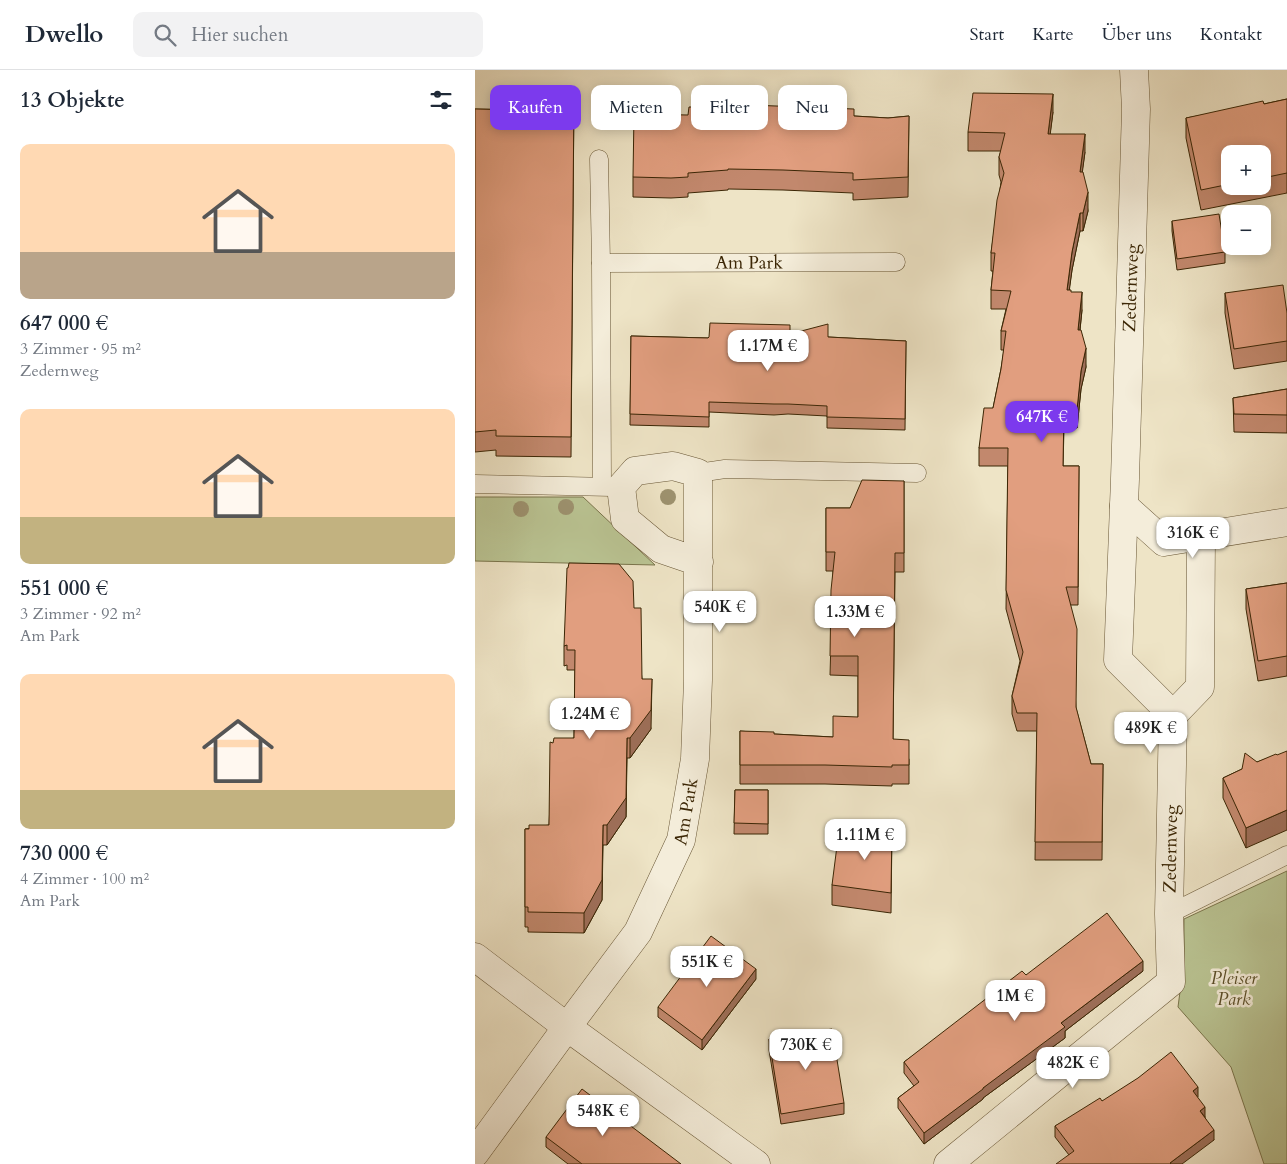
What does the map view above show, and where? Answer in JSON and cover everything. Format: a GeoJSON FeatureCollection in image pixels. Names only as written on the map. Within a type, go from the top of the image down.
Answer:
{"type":"FeatureCollection","features":[{"type":"Feature","properties":{"kind":"street","name":"Zedernweg"},"geometry":{"type":"LineString","coordinates":[[949,1164],[1171,982],[1169,914],[1173,715],[1118,660],[1136,109],[1134,70]]}},
{"type":"Feature","properties":{"kind":"street"},"geometry":{"type":"LineString","coordinates":[[698,473],[673,466],[635,471],[611,487],[625,519],[661,549],[699,562]]}},
{"type":"Feature","properties":{"kind":"street","name":"Am Park"},"geometry":{"type":"LineString","coordinates":[[475,1153],[638,932],[681,840],[695,758],[698,680],[698,473]]}},
{"type":"Feature","properties":{"kind":"street"},"geometry":{"type":"LineString","coordinates":[[1124,506],[1164,542],[1287,522]]}},
{"type":"Feature","properties":{"kind":"street"},"geometry":{"type":"LineString","coordinates":[[1173,715],[1200,687],[1201,536]]}},
{"type":"Feature","properties":{"kind":"street"},"geometry":{"type":"LineString","coordinates":[[475,957],[567,1027],[756,1164]]}},
{"type":"Feature","properties":{"kind":"lane"},"geometry":{"type":"LineString","coordinates":[[475,484],[611,487],[601,262],[599,158]]}},
{"type":"Feature","properties":{"kind":"lane","name":"Am Park"},"geometry":{"type":"LineString","coordinates":[[601,262],[896,262]]}},
{"type":"Feature","properties":{"kind":"lane"},"geometry":{"type":"LineString","coordinates":[[698,473],[725,469],[917,473]]}},
{"type":"Feature","properties":{"kind":"lane"},"geometry":{"type":"LineString","coordinates":[[1169,914],[1287,855]]}},
{"type":"Feature","properties":{"kind":"green space"},"geometry":{"type":"Polygon","coordinates":[[[475,497],[583,497],[655,565],[475,561],[475,497]]]}},
{"type":"Feature","properties":{"kind":"green space","name":"Pleiser Park"},"geometry":{"type":"Polygon","coordinates":[[[1287,871],[1287,1164],[1264,1164],[1231,1067],[1178,1007],[1184,961],[1184,919],[1287,871]]]}},
{"type":"Feature","properties":{"kind":"building"},"geometry":{"type":"Polygon","coordinates":[[[973,93],[1053,94],[1048,134],[1085,134],[1080,172],[1083,172],[1088,192],[1083,213],[1080,213],[1067,290],[1082,292],[1078,330],[1081,330],[1086,348],[1081,371],[1077,410],[1064,409],[1063,466],[1079,466],[1078,587],[1066,587],[1077,629],[1076,707],[1091,764],[1103,764],[1102,842],[1035,842],[1037,713],[1017,713],[1012,696],[1023,652],[1006,590],[1008,448],[979,448],[984,408],[993,408],[1001,369],[1006,331],[1001,331],[1011,291],[991,290],[995,253],[991,253],[997,200],[1004,173],[999,157],[1005,133],[968,132],[973,93]]]}},
{"type":"Feature","properties":{"kind":"building"},"geometry":{"type":"Polygon","coordinates":[[[1287,99],[1287,173],[1271,176],[1271,145],[1221,145],[1221,186],[1201,190],[1186,118],[1263,101],[1264,104],[1287,99]]]}},
{"type":"Feature","properties":{"kind":"building"},"geometry":{"type":"Polygon","coordinates":[[[768,106],[778,106],[778,130],[847,130],[847,109],[854,109],[854,116],[888,118],[909,116],[908,177],[853,180],[853,173],[728,169],[688,173],[688,177],[633,177],[634,130],[681,130],[681,115],[688,115],[689,107],[691,107],[691,130],[768,130],[768,106]]]}},
{"type":"Feature","properties":{"kind":"building"},"geometry":{"type":"Polygon","coordinates":[[[475,109],[490,109],[490,130],[574,130],[571,437],[496,436],[496,430],[475,432],[475,109]]]}},
{"type":"Feature","properties":{"kind":"building"},"geometry":{"type":"Polygon","coordinates":[[[1219,214],[1221,253],[1177,259],[1172,221],[1219,214]]]}},
{"type":"Feature","properties":{"kind":"building"},"geometry":{"type":"Polygon","coordinates":[[[1283,285],[1287,313],[1287,341],[1234,349],[1225,293],[1283,285]]]}},
{"type":"Feature","properties":{"kind":"building"},"geometry":{"type":"Polygon","coordinates":[[[710,323],[790,325],[790,334],[828,324],[828,337],[906,341],[905,419],[827,417],[827,406],[709,402],[709,417],[630,414],[631,336],[708,338],[710,323]]]}},
{"type":"Feature","properties":{"kind":"building"},"geometry":{"type":"Polygon","coordinates":[[[1287,389],[1287,415],[1234,414],[1233,398],[1287,389]]]}},
{"type":"Feature","properties":{"kind":"building"},"geometry":{"type":"Polygon","coordinates":[[[862,480],[904,481],[904,553],[895,553],[893,739],[909,740],[909,765],[892,765],[892,767],[740,765],[740,731],[833,737],[833,716],[858,717],[858,656],[830,656],[831,590],[835,552],[826,552],[826,508],[850,508],[862,480]]]}},
{"type":"Feature","properties":{"kind":"building"},"geometry":{"type":"Polygon","coordinates":[[[569,563],[619,564],[633,581],[634,608],[641,608],[642,679],[652,679],[651,710],[630,738],[627,738],[626,798],[607,825],[603,825],[602,880],[584,913],[528,912],[528,907],[525,907],[525,829],[529,829],[529,825],[549,825],[550,742],[553,743],[554,738],[574,738],[575,650],[567,650],[567,645],[564,646],[567,568],[569,563]]]}},
{"type":"Feature","properties":{"kind":"building"},"geometry":{"type":"Polygon","coordinates":[[[1287,583],[1287,656],[1258,661],[1246,589],[1287,583]]]}},
{"type":"Feature","properties":{"kind":"building"},"geometry":{"type":"Polygon","coordinates":[[[1287,751],[1287,810],[1246,828],[1223,778],[1242,769],[1245,753],[1257,762],[1287,751]]]}},
{"type":"Feature","properties":{"kind":"building"},"geometry":{"type":"Polygon","coordinates":[[[735,790],[768,790],[768,824],[734,823],[735,790]]]}},
{"type":"Feature","properties":{"kind":"building"},"geometry":{"type":"Polygon","coordinates":[[[856,828],[892,828],[891,893],[832,885],[838,838],[856,839],[856,828]]]}},
{"type":"Feature","properties":{"kind":"building"},"geometry":{"type":"Polygon","coordinates":[[[1107,913],[1143,961],[1061,1023],[1065,1027],[924,1133],[898,1098],[919,1082],[904,1062],[1022,971],[1026,975],[1107,913]]]}},
{"type":"Feature","properties":{"kind":"building"},"geometry":{"type":"Polygon","coordinates":[[[711,936],[756,969],[702,1040],[658,1007],[711,936]]]}},
{"type":"Feature","properties":{"kind":"building"},"geometry":{"type":"Polygon","coordinates":[[[832,1029],[844,1103],[781,1114],[769,1039],[832,1029]]]}},
{"type":"Feature","properties":{"kind":"building"},"geometry":{"type":"Polygon","coordinates":[[[1171,1052],[1198,1087],[1193,1091],[1205,1107],[1200,1111],[1214,1130],[1171,1164],[1056,1164],[1074,1151],[1055,1126],[1100,1098],[1102,1101],[1138,1078],[1171,1052]]]}},
{"type":"Feature","properties":{"kind":"building"},"geometry":{"type":"Polygon","coordinates":[[[582,1089],[681,1164],[582,1164],[546,1137],[582,1089]]]}}]}
